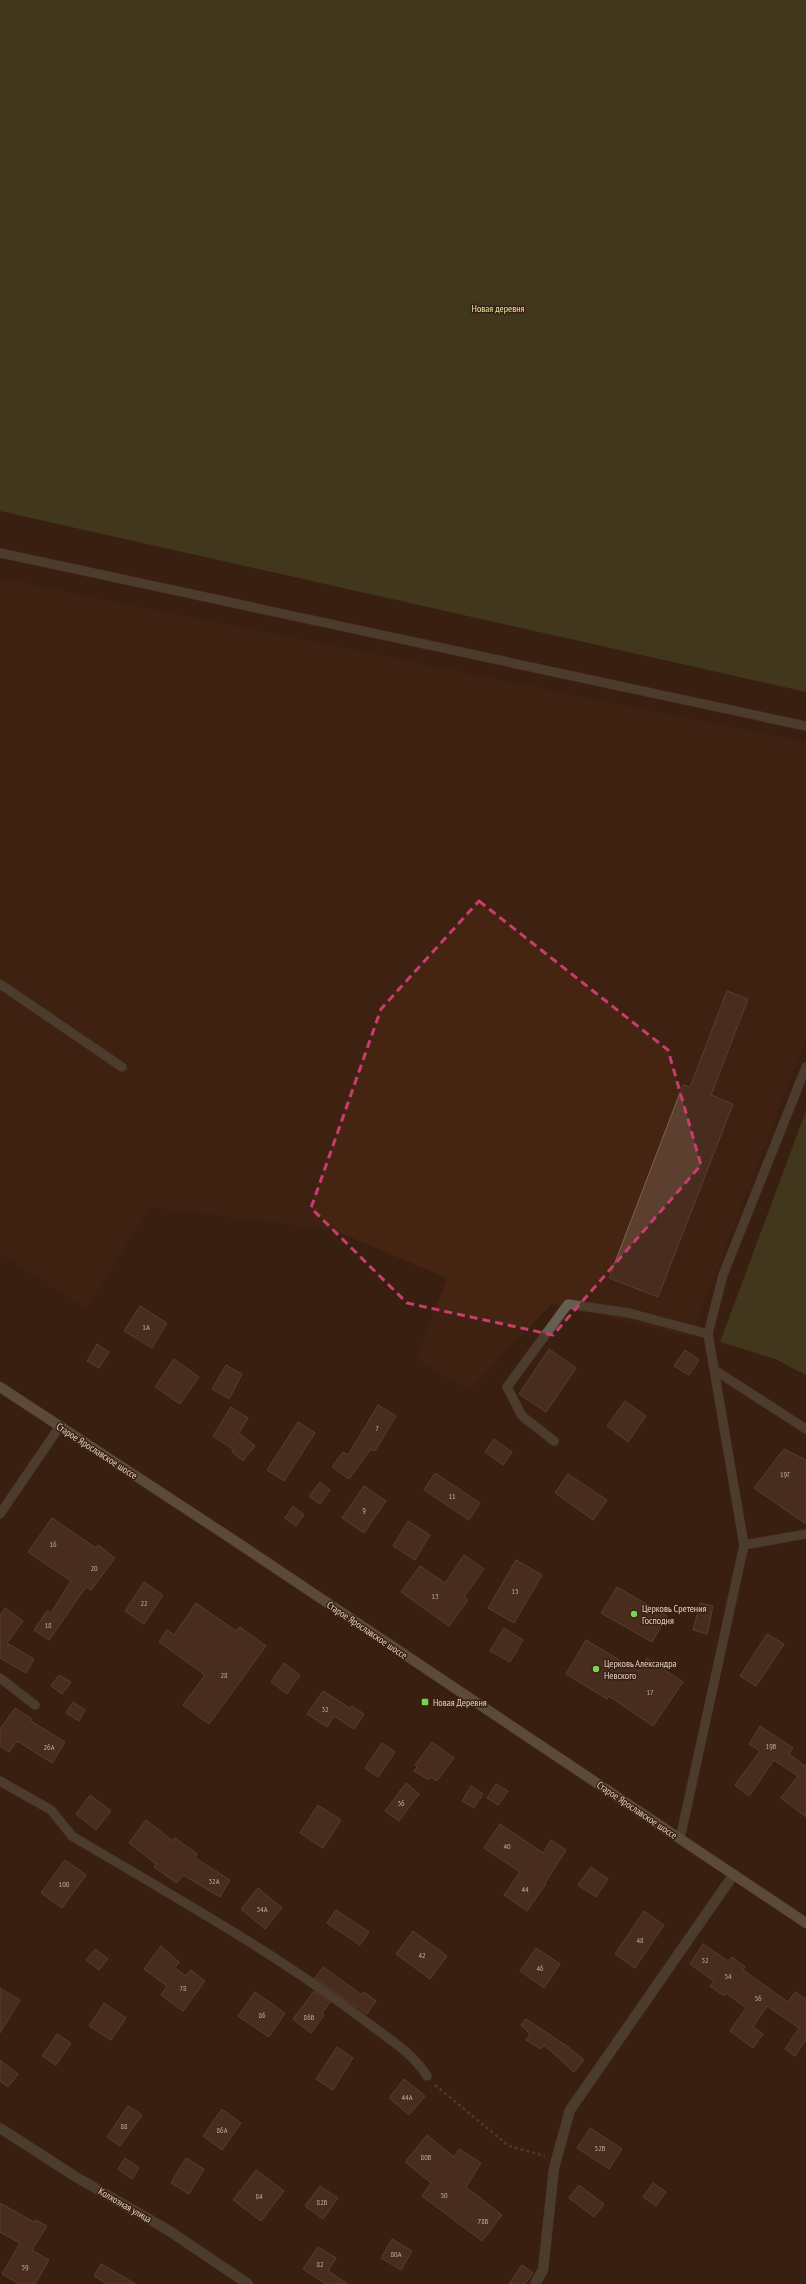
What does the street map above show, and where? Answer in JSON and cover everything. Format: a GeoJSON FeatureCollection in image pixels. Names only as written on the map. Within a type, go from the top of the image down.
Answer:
{"type":"FeatureCollection","features":[{"type":"Feature","properties":{"kind":"main road","name":"Старое Ярославское шоссе"},"geometry":{"type":"LineString","coordinates":[[0,1387],[232,1538],[806,1923]]}},
{"type":"Feature","properties":{"kind":"street"},"geometry":{"type":"LineString","coordinates":[[535,2284],[543,2270],[557,2159],[570,2110],[734,1874]]}},
{"type":"Feature","properties":{"kind":"street","name":"Колхозная улица"},"geometry":{"type":"LineString","coordinates":[[0,2128],[76,2177],[168,2230],[248,2284]]}},
{"type":"Feature","properties":{"kind":"lane"},"geometry":{"type":"LineString","coordinates":[[0,554],[806,726]]}},
{"type":"Feature","properties":{"kind":"lane"},"geometry":{"type":"LineString","coordinates":[[0,984],[122,1067]]}},
{"type":"Feature","properties":{"kind":"lane"},"geometry":{"type":"LineString","coordinates":[[680,1839],[744,1545],[716,1371],[708,1334],[723,1275],[806,1067]]}},
{"type":"Feature","properties":{"kind":"lane"},"geometry":{"type":"LineString","coordinates":[[554,1441],[522,1416],[507,1387],[568,1304],[629,1312],[708,1334]]}},
{"type":"Feature","properties":{"kind":"lane"},"geometry":{"type":"LineString","coordinates":[[716,1371],[806,1429]]}},
{"type":"Feature","properties":{"kind":"lane"},"geometry":{"type":"LineString","coordinates":[[0,1514],[60,1426]]}},
{"type":"Feature","properties":{"kind":"lane"},"geometry":{"type":"LineString","coordinates":[[744,1545],[806,1534]]}},
{"type":"Feature","properties":{"kind":"lane"},"geometry":{"type":"LineString","coordinates":[[0,1678],[35,1705]]}},
{"type":"Feature","properties":{"kind":"lane"},"geometry":{"type":"LineString","coordinates":[[0,1781],[51,1810],[72,1836],[267,1953],[336,2000],[418,2062],[427,2076]]}},
{"type":"Feature","properties":{"kind":"path"},"geometry":{"type":"LineString","coordinates":[[427,2076],[435,2086],[509,2146],[557,2159]]}},
{"type":"Feature","properties":{"kind":"highlighted area"},"geometry":{"type":"Polygon","coordinates":[[[479,901],[668,1050],[701,1165],[553,1335],[407,1303],[311,1208],[381,1009],[479,901]]]}},
{"type":"Feature","properties":{"kind":"shaded area"},"geometry":{"type":"Polygon","coordinates":[[[0,578],[806,742],[806,1040],[691,1337],[552,1304],[469,1390],[416,1359],[447,1278],[333,1230],[150,1207],[86,1309],[0,1253],[0,578]]]}},
{"type":"Feature","properties":{"kind":"green space","name":"Новая деревня"},"geometry":{"type":"Polygon","coordinates":[[[0,0],[806,0],[806,692],[0,511],[0,0]]]}},
{"type":"Feature","properties":{"kind":"green space"},"geometry":{"type":"Polygon","coordinates":[[[806,1111],[806,1375],[775,1359],[720,1342],[806,1111]]]}},
{"type":"Feature","properties":{"kind":"building"},"geometry":{"type":"Polygon","coordinates":[[[727,991],[748,999],[711,1095],[733,1104],[658,1297],[609,1278],[683,1085],[690,1087],[727,991]]]}},
{"type":"Feature","properties":{"kind":"building"},"geometry":{"type":"Polygon","coordinates":[[[140,1306],[167,1323],[152,1348],[124,1331],[140,1306]]]}},
{"type":"Feature","properties":{"kind":"building"},"geometry":{"type":"Polygon","coordinates":[[[97,1344],[109,1352],[99,1368],[87,1361],[97,1344]]]}},
{"type":"Feature","properties":{"kind":"building"},"geometry":{"type":"Polygon","coordinates":[[[549,1349],[576,1368],[546,1412],[519,1394],[549,1349]]]}},
{"type":"Feature","properties":{"kind":"building"},"geometry":{"type":"Polygon","coordinates":[[[685,1350],[699,1360],[689,1375],[674,1366],[685,1350]]]}},
{"type":"Feature","properties":{"kind":"building"},"geometry":{"type":"Polygon","coordinates":[[[174,1359],[199,1377],[180,1404],[155,1387],[174,1359]]]}},
{"type":"Feature","properties":{"kind":"building"},"geometry":{"type":"Polygon","coordinates":[[[226,1365],[242,1374],[229,1399],[212,1389],[226,1365]]]}},
{"type":"Feature","properties":{"kind":"building"},"geometry":{"type":"Polygon","coordinates":[[[625,1401],[646,1416],[628,1442],[607,1426],[625,1401]]]}},
{"type":"Feature","properties":{"kind":"building"},"geometry":{"type":"Polygon","coordinates":[[[378,1405],[396,1416],[375,1451],[371,1449],[349,1479],[332,1467],[343,1452],[348,1455],[378,1405]]]}},
{"type":"Feature","properties":{"kind":"building"},"geometry":{"type":"Polygon","coordinates":[[[231,1407],[248,1418],[239,1433],[255,1446],[243,1461],[232,1452],[234,1450],[213,1436],[231,1407]]]}},
{"type":"Feature","properties":{"kind":"building"},"geometry":{"type":"Polygon","coordinates":[[[298,1422],[315,1433],[284,1481],[267,1470],[298,1422]]]}},
{"type":"Feature","properties":{"kind":"building"},"geometry":{"type":"Polygon","coordinates":[[[494,1439],[512,1452],[503,1465],[485,1452],[494,1439]]]}},
{"type":"Feature","properties":{"kind":"building"},"geometry":{"type":"Polygon","coordinates":[[[784,1449],[806,1460],[806,1524],[754,1488],[784,1449]]]}},
{"type":"Feature","properties":{"kind":"building"},"geometry":{"type":"Polygon","coordinates":[[[435,1473],[480,1503],[469,1520],[424,1490],[435,1473]]]}},
{"type":"Feature","properties":{"kind":"building"},"geometry":{"type":"Polygon","coordinates":[[[568,1474],[607,1500],[593,1520],[555,1493],[568,1474]]]}},
{"type":"Feature","properties":{"kind":"building"},"geometry":{"type":"Polygon","coordinates":[[[320,1482],[330,1490],[320,1504],[309,1496],[320,1482]]]}},
{"type":"Feature","properties":{"kind":"building"},"geometry":{"type":"Polygon","coordinates":[[[364,1486],[386,1501],[364,1533],[342,1518],[364,1486]]]}},
{"type":"Feature","properties":{"kind":"building"},"geometry":{"type":"Polygon","coordinates":[[[293,1506],[304,1515],[296,1526],[285,1518],[293,1506]]]}},
{"type":"Feature","properties":{"kind":"building"},"geometry":{"type":"Polygon","coordinates":[[[52,1518],[96,1548],[98,1545],[115,1558],[91,1590],[86,1587],[49,1640],[34,1630],[47,1611],[51,1613],[71,1581],[28,1552],[52,1518]]]}},
{"type":"Feature","properties":{"kind":"building"},"geometry":{"type":"Polygon","coordinates":[[[408,1521],[430,1535],[415,1560],[393,1546],[408,1521]]]}},
{"type":"Feature","properties":{"kind":"building"},"geometry":{"type":"Polygon","coordinates":[[[464,1555],[484,1569],[464,1597],[468,1600],[449,1626],[401,1592],[420,1566],[445,1583],[464,1555]]]}},
{"type":"Feature","properties":{"kind":"building"},"geometry":{"type":"Polygon","coordinates":[[[516,1560],[542,1575],[514,1623],[488,1608],[516,1560]]]}},
{"type":"Feature","properties":{"kind":"building"},"geometry":{"type":"Polygon","coordinates":[[[144,1582],[163,1595],[144,1624],[125,1611],[144,1582]]]}},
{"type":"Feature","properties":{"kind":"building","name":"Церковь Сретения Господня"},"geometry":{"type":"Polygon","coordinates":[[[617,1587],[667,1616],[652,1642],[601,1613],[617,1587]]]}},
{"type":"Feature","properties":{"kind":"building"},"geometry":{"type":"Polygon","coordinates":[[[196,1603],[236,1631],[240,1627],[266,1646],[209,1724],[183,1705],[205,1675],[159,1642],[167,1630],[174,1635],[196,1603]]]}},
{"type":"Feature","properties":{"kind":"building"},"geometry":{"type":"Polygon","coordinates":[[[700,1603],[713,1606],[707,1634],[693,1630],[700,1603]]]}},
{"type":"Feature","properties":{"kind":"building"},"geometry":{"type":"Polygon","coordinates":[[[5,1608],[23,1621],[7,1643],[34,1659],[26,1673],[0,1658],[0,1615],[5,1608]]]}},
{"type":"Feature","properties":{"kind":"building"},"geometry":{"type":"Polygon","coordinates":[[[504,1628],[523,1640],[510,1662],[490,1651],[504,1628]]]}},
{"type":"Feature","properties":{"kind":"building"},"geometry":{"type":"Polygon","coordinates":[[[767,1634],[784,1644],[756,1686],[740,1676],[767,1634]]]}},
{"type":"Feature","properties":{"kind":"building"},"geometry":{"type":"Polygon","coordinates":[[[586,1640],[638,1671],[647,1658],[683,1682],[653,1726],[609,1696],[607,1699],[566,1674],[586,1640]]]}},
{"type":"Feature","properties":{"kind":"building"},"geometry":{"type":"Polygon","coordinates":[[[284,1663],[300,1675],[287,1694],[271,1682],[284,1663]]]}},
{"type":"Feature","properties":{"kind":"building"},"geometry":{"type":"Polygon","coordinates":[[[59,1675],[71,1682],[62,1694],[51,1686],[59,1675]]]}},
{"type":"Feature","properties":{"kind":"building"},"geometry":{"type":"Polygon","coordinates":[[[323,1691],[350,1708],[352,1706],[364,1714],[354,1729],[334,1716],[327,1727],[307,1714],[323,1691]]]}},
{"type":"Feature","properties":{"kind":"building"},"geometry":{"type":"Polygon","coordinates":[[[73,1702],[85,1710],[79,1721],[66,1713],[73,1702]]]}},
{"type":"Feature","properties":{"kind":"building"},"geometry":{"type":"Polygon","coordinates":[[[15,1708],[32,1719],[31,1721],[65,1742],[52,1763],[17,1741],[9,1752],[0,1746],[0,1729],[15,1708]]]}},
{"type":"Feature","properties":{"kind":"building"},"geometry":{"type":"Polygon","coordinates":[[[760,1726],[793,1748],[789,1754],[805,1766],[806,1765],[806,1817],[781,1798],[798,1776],[774,1760],[749,1796],[735,1785],[760,1751],[749,1744],[760,1726]]]}},
{"type":"Feature","properties":{"kind":"building"},"geometry":{"type":"Polygon","coordinates":[[[432,1742],[454,1758],[437,1781],[431,1777],[429,1780],[414,1771],[417,1767],[415,1765],[432,1742]]]}},
{"type":"Feature","properties":{"kind":"building"},"geometry":{"type":"Polygon","coordinates":[[[382,1743],[395,1752],[378,1777],[365,1768],[382,1743]]]}},
{"type":"Feature","properties":{"kind":"building"},"geometry":{"type":"Polygon","coordinates":[[[406,1783],[419,1794],[399,1821],[385,1811],[406,1783]]]}},
{"type":"Feature","properties":{"kind":"building"},"geometry":{"type":"Polygon","coordinates":[[[496,1784],[508,1791],[498,1805],[487,1798],[496,1784]]]}},
{"type":"Feature","properties":{"kind":"building"},"geometry":{"type":"Polygon","coordinates":[[[471,1786],[483,1794],[474,1808],[462,1801],[471,1786]]]}},
{"type":"Feature","properties":{"kind":"building"},"geometry":{"type":"Polygon","coordinates":[[[90,1795],[111,1811],[96,1830],[76,1814],[90,1795]]]}},
{"type":"Feature","properties":{"kind":"building"},"geometry":{"type":"Polygon","coordinates":[[[318,1805],[341,1820],[323,1848],[300,1833],[318,1805]]]}},
{"type":"Feature","properties":{"kind":"building"},"geometry":{"type":"Polygon","coordinates":[[[146,1820],[173,1841],[175,1838],[197,1854],[195,1858],[230,1880],[220,1897],[183,1875],[177,1883],[154,1867],[156,1864],[129,1843],[146,1820]]]}},
{"type":"Feature","properties":{"kind":"building"},"geometry":{"type":"Polygon","coordinates":[[[500,1824],[543,1853],[551,1840],[566,1850],[545,1883],[546,1884],[527,1911],[504,1895],[520,1872],[484,1848],[500,1824]]]}},
{"type":"Feature","properties":{"kind":"building"},"geometry":{"type":"Polygon","coordinates":[[[65,1860],[86,1875],[62,1908],[41,1893],[65,1860]]]}},
{"type":"Feature","properties":{"kind":"building"},"geometry":{"type":"Polygon","coordinates":[[[591,1867],[608,1879],[596,1897],[578,1885],[591,1867]]]}},
{"type":"Feature","properties":{"kind":"building"},"geometry":{"type":"Polygon","coordinates":[[[258,1888],[282,1908],[265,1929],[241,1909],[258,1888]]]}},
{"type":"Feature","properties":{"kind":"building"},"geometry":{"type":"Polygon","coordinates":[[[336,1910],[369,1932],[360,1945],[327,1923],[336,1910]]]}},
{"type":"Feature","properties":{"kind":"building"},"geometry":{"type":"Polygon","coordinates":[[[644,1911],[664,1925],[635,1968],[615,1954],[644,1911]]]}},
{"type":"Feature","properties":{"kind":"building"},"geometry":{"type":"Polygon","coordinates":[[[413,1931],[447,1956],[430,1979],[396,1954],[413,1931]]]}},
{"type":"Feature","properties":{"kind":"building"},"geometry":{"type":"Polygon","coordinates":[[[703,1944],[728,1961],[732,1957],[745,1967],[743,1970],[788,2002],[795,1992],[806,1999],[806,2040],[795,2056],[785,2049],[799,2028],[767,2006],[753,2027],[763,2034],[753,2048],[730,2031],[746,2008],[726,1993],[724,1996],[710,1986],[714,1981],[690,1964],[703,1944]]]}},
{"type":"Feature","properties":{"kind":"building"},"geometry":{"type":"Polygon","coordinates":[[[161,1946],[179,1962],[175,1968],[186,1976],[191,1970],[205,1981],[183,2011],[161,1995],[167,1986],[144,1969],[161,1946]]]}},
{"type":"Feature","properties":{"kind":"building"},"geometry":{"type":"Polygon","coordinates":[[[536,1948],[560,1964],[544,1988],[520,1971],[536,1948]]]}},
{"type":"Feature","properties":{"kind":"building"},"geometry":{"type":"Polygon","coordinates":[[[95,1949],[108,1959],[99,1970],[86,1960],[95,1949]]]}},
{"type":"Feature","properties":{"kind":"building"},"geometry":{"type":"Polygon","coordinates":[[[323,1967],[362,1995],[364,1992],[376,2001],[367,2014],[315,1978],[323,1967]]]}},
{"type":"Feature","properties":{"kind":"building"},"geometry":{"type":"Polygon","coordinates":[[[0,1988],[20,2000],[0,2033],[0,1988]]]}},
{"type":"Feature","properties":{"kind":"building"},"geometry":{"type":"Polygon","coordinates":[[[314,1991],[330,2002],[322,2013],[324,2015],[311,2033],[293,2019],[314,1991]]]}},
{"type":"Feature","properties":{"kind":"building"},"geometry":{"type":"Polygon","coordinates":[[[255,1992],[285,2013],[269,2037],[238,2016],[255,1992]]]}},
{"type":"Feature","properties":{"kind":"building"},"geometry":{"type":"Polygon","coordinates":[[[104,2003],[126,2018],[111,2040],[89,2026],[104,2003]]]}},
{"type":"Feature","properties":{"kind":"building"},"geometry":{"type":"Polygon","coordinates":[[[526,2019],[567,2046],[584,2060],[574,2072],[544,2045],[541,2049],[526,2040],[530,2034],[521,2025],[526,2019]]]}},
{"type":"Feature","properties":{"kind":"building"},"geometry":{"type":"Polygon","coordinates":[[[57,2034],[71,2043],[56,2065],[42,2056],[57,2034]]]}},
{"type":"Feature","properties":{"kind":"building"},"geometry":{"type":"Polygon","coordinates":[[[337,2047],[353,2058],[333,2090],[316,2079],[337,2047]]]}},
{"type":"Feature","properties":{"kind":"building"},"geometry":{"type":"Polygon","coordinates":[[[0,2060],[18,2074],[8,2087],[0,2081],[0,2060]]]}},
{"type":"Feature","properties":{"kind":"building"},"geometry":{"type":"Polygon","coordinates":[[[404,2079],[425,2096],[409,2115],[389,2098],[404,2079]]]}},
{"type":"Feature","properties":{"kind":"building"},"geometry":{"type":"Polygon","coordinates":[[[128,2106],[142,2115],[120,2146],[107,2137],[128,2106]]]}},
{"type":"Feature","properties":{"kind":"building"},"geometry":{"type":"Polygon","coordinates":[[[222,2109],[241,2123],[222,2150],[203,2136],[222,2109]]]}},
{"type":"Feature","properties":{"kind":"building"},"geometry":{"type":"Polygon","coordinates":[[[590,2128],[622,2149],[609,2169],[577,2148],[590,2128]]]}},
{"type":"Feature","properties":{"kind":"building"},"geometry":{"type":"Polygon","coordinates":[[[427,2135],[454,2157],[459,2149],[481,2163],[466,2187],[502,2215],[482,2241],[422,2196],[431,2183],[405,2162],[427,2135]]]}},
{"type":"Feature","properties":{"kind":"building"},"geometry":{"type":"Polygon","coordinates":[[[125,2158],[139,2168],[132,2179],[118,2169],[125,2158]]]}},
{"type":"Feature","properties":{"kind":"building"},"geometry":{"type":"Polygon","coordinates":[[[186,2158],[204,2169],[189,2194],[171,2183],[186,2158]]]}},
{"type":"Feature","properties":{"kind":"building"},"geometry":{"type":"Polygon","coordinates":[[[256,2170],[284,2191],[261,2221],[233,2200],[256,2170]]]}},
{"type":"Feature","properties":{"kind":"building"},"geometry":{"type":"Polygon","coordinates":[[[653,2183],[666,2192],[656,2206],[643,2197],[653,2183]]]}},
{"type":"Feature","properties":{"kind":"building"},"geometry":{"type":"Polygon","coordinates":[[[579,2185],[604,2204],[594,2217],[569,2198],[579,2185]]]}},
{"type":"Feature","properties":{"kind":"building"},"geometry":{"type":"Polygon","coordinates":[[[320,2186],[338,2198],[323,2219],[305,2206],[320,2186]]]}},
{"type":"Feature","properties":{"kind":"building"},"geometry":{"type":"Polygon","coordinates":[[[0,2203],[34,2222],[36,2220],[47,2226],[32,2250],[49,2260],[35,2284],[19,2284],[2,2274],[20,2243],[0,2232],[0,2203]]]}},
{"type":"Feature","properties":{"kind":"building"},"geometry":{"type":"Polygon","coordinates":[[[392,2239],[412,2251],[401,2270],[381,2258],[392,2239]]]}},
{"type":"Feature","properties":{"kind":"building"},"geometry":{"type":"Polygon","coordinates":[[[318,2247],[336,2258],[328,2271],[348,2284],[326,2284],[303,2269],[318,2247]]]}},
{"type":"Feature","properties":{"kind":"building"},"geometry":{"type":"Polygon","coordinates":[[[101,2264],[136,2284],[107,2284],[94,2276],[101,2264]]]}},
{"type":"Feature","properties":{"kind":"building"},"geometry":{"type":"Polygon","coordinates":[[[522,2265],[533,2273],[525,2284],[509,2284],[522,2265]]]}},
{"type":"Feature","properties":{"kind":"place","name":"Церковь Сретения Господня"},"geometry":{"type":"Point","coordinates":[634,1614]}},
{"type":"Feature","properties":{"kind":"place","name":"Церковь Александра Невского"},"geometry":{"type":"Point","coordinates":[596,1669]}},
{"type":"Feature","properties":{"kind":"place","name":"Новая Деревня"},"geometry":{"type":"Point","coordinates":[425,1702]}}]}
